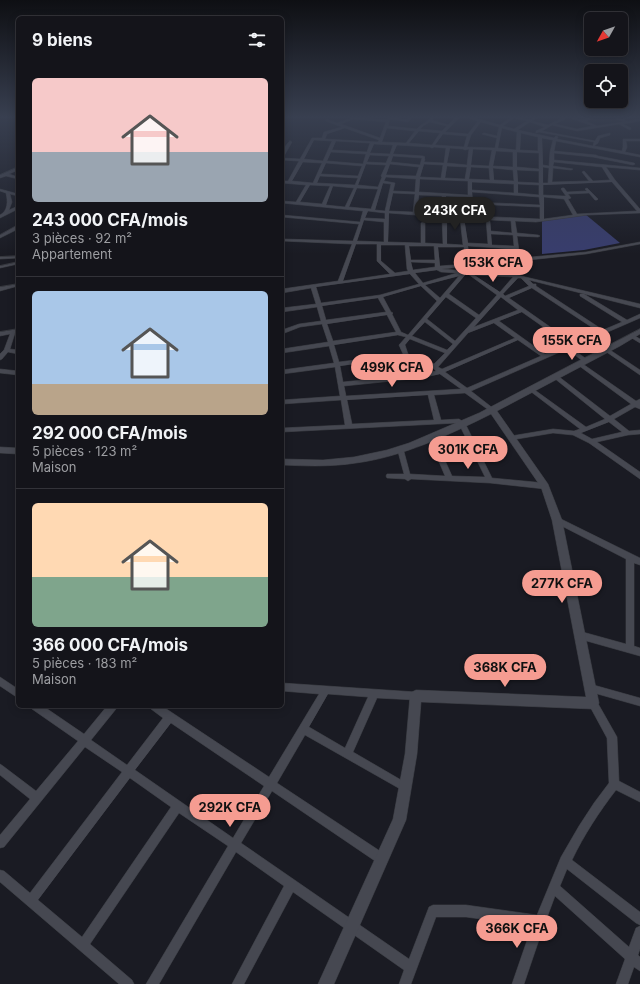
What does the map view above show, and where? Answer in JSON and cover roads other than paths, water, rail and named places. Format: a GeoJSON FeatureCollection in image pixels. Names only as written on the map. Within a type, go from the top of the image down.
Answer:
{"type":"FeatureCollection","features":[{"type":"Feature","properties":{"kind":"street"},"geometry":{"type":"LineString","coordinates":[[286,182],[301,162]]}},
{"type":"Feature","properties":{"kind":"street"},"geometry":{"type":"LineString","coordinates":[[314,184],[324,162],[365,164],[445,164],[571,169]]}},
{"type":"Feature","properties":{"kind":"street"},"geometry":{"type":"LineString","coordinates":[[469,162],[468,180],[471,217]]}},
{"type":"Feature","properties":{"kind":"street"},"geometry":{"type":"LineString","coordinates":[[492,162],[492,181]]}},
{"type":"Feature","properties":{"kind":"street"},"geometry":{"type":"LineString","coordinates":[[516,162],[516,194]]}},
{"type":"Feature","properties":{"kind":"street"},"geometry":{"type":"LineString","coordinates":[[541,162],[542,220]]}},
{"type":"Feature","properties":{"kind":"street"},"geometry":{"type":"LineString","coordinates":[[550,184],[552,162],[640,169]]}},
{"type":"Feature","properties":{"kind":"street"},"geometry":{"type":"LineString","coordinates":[[594,162],[594,166]]}},
{"type":"Feature","properties":{"kind":"street"},"geometry":{"type":"LineString","coordinates":[[622,162],[633,164],[630,169]]}},
{"type":"Feature","properties":{"kind":"street"},"geometry":{"type":"LineString","coordinates":[[347,208],[365,164]]}},
{"type":"Feature","properties":{"kind":"street"},"geometry":{"type":"LineString","coordinates":[[340,282],[362,221],[380,188],[388,164]]}},
{"type":"Feature","properties":{"kind":"street"},"geometry":{"type":"LineString","coordinates":[[415,214],[418,178],[421,164]]}},
{"type":"Feature","properties":{"kind":"street"},"geometry":{"type":"LineString","coordinates":[[443,179],[445,164]]}},
{"type":"Feature","properties":{"kind":"street"},"geometry":{"type":"LineString","coordinates":[[284,208],[284,203],[387,212],[512,220],[542,220],[575,215],[640,212],[613,181],[604,167]]}},
{"type":"Feature","properties":{"kind":"street"},"geometry":{"type":"LineString","coordinates":[[559,168],[563,173]]}},
{"type":"Feature","properties":{"kind":"street"},"geometry":{"type":"LineString","coordinates":[[0,177],[16,169]]}},
{"type":"Feature","properties":{"kind":"street"},"geometry":{"type":"LineString","coordinates":[[584,172],[592,182]]}},
{"type":"Feature","properties":{"kind":"street"},"geometry":{"type":"LineString","coordinates":[[5,174],[16,177]]}},
{"type":"Feature","properties":{"kind":"street"},"geometry":{"type":"LineString","coordinates":[[318,175],[360,177]]}},
{"type":"Feature","properties":{"kind":"street"},"geometry":{"type":"LineString","coordinates":[[384,176],[542,184],[613,181]]}},
{"type":"Feature","properties":{"kind":"street"},"geometry":{"type":"LineString","coordinates":[[567,178],[571,183]]}},
{"type":"Feature","properties":{"kind":"street"},"geometry":{"type":"LineString","coordinates":[[286,182],[380,188]]}},
{"type":"Feature","properties":{"kind":"street"},"geometry":{"type":"LineString","coordinates":[[382,182],[393,183],[387,212],[386,244]]}},
{"type":"Feature","properties":{"kind":"street"},"geometry":{"type":"LineString","coordinates":[[582,182],[596,199]]}},
{"type":"Feature","properties":{"kind":"street"},"geometry":{"type":"LineString","coordinates":[[297,204],[308,184]]}},
{"type":"Feature","properties":{"kind":"street"},"geometry":{"type":"LineString","coordinates":[[314,219],[332,185]]}},
{"type":"Feature","properties":{"kind":"street"},"geometry":{"type":"LineString","coordinates":[[563,188],[575,215]]}},
{"type":"Feature","properties":{"kind":"street"},"geometry":{"type":"LineString","coordinates":[[0,190],[16,194]]}},
{"type":"Feature","properties":{"kind":"street"},"geometry":{"type":"LineString","coordinates":[[6,212],[11,199],[8,192]]}},
{"type":"Feature","properties":{"kind":"street"},"geometry":{"type":"LineString","coordinates":[[391,192],[516,194],[542,196],[590,192]]}},
{"type":"Feature","properties":{"kind":"street"},"geometry":{"type":"LineString","coordinates":[[444,194],[445,246]]}},
{"type":"Feature","properties":{"kind":"street"},"geometry":{"type":"LineString","coordinates":[[470,203],[542,206]]}},
{"type":"Feature","properties":{"kind":"street"},"geometry":{"type":"LineString","coordinates":[[497,204],[498,219]]}},
{"type":"Feature","properties":{"kind":"street"},"geometry":{"type":"LineString","coordinates":[[0,207],[6,212]]}},
{"type":"Feature","properties":{"kind":"street"},"geometry":{"type":"LineString","coordinates":[[0,217],[6,212],[16,208]]}},
{"type":"Feature","properties":{"kind":"street"},"geometry":{"type":"LineString","coordinates":[[284,216],[314,219],[387,221]]}},
{"type":"Feature","properties":{"kind":"street"},"geometry":{"type":"LineString","coordinates":[[462,217],[468,264]]}},
{"type":"Feature","properties":{"kind":"street"},"geometry":{"type":"LineString","coordinates":[[488,218],[490,246]]}},
{"type":"Feature","properties":{"kind":"street"},"geometry":{"type":"LineString","coordinates":[[512,220],[518,259]]}},
{"type":"Feature","properties":{"kind":"street"},"geometry":{"type":"LineString","coordinates":[[423,223],[424,245]]}},
{"type":"Feature","properties":{"kind":"street"},"geometry":{"type":"LineString","coordinates":[[0,237],[16,228]]}},
{"type":"Feature","properties":{"kind":"street"},"geometry":{"type":"LineString","coordinates":[[489,232],[538,236]]}},
{"type":"Feature","properties":{"kind":"street"},"geometry":{"type":"LineString","coordinates":[[284,240],[445,246],[499,246],[517,248]]}},
{"type":"Feature","properties":{"kind":"street"},"geometry":{"type":"LineString","coordinates":[[284,291],[411,271],[586,253],[640,243]]}},
{"type":"Feature","properties":{"kind":"street"},"geometry":{"type":"LineString","coordinates":[[379,244],[379,261],[393,274]]}},
{"type":"Feature","properties":{"kind":"street"},"geometry":{"type":"LineString","coordinates":[[407,244],[409,269],[422,285],[440,301]]}},
{"type":"Feature","properties":{"kind":"street"},"geometry":{"type":"LineString","coordinates":[[436,245],[438,268],[444,272],[519,276],[640,306]]}},
{"type":"Feature","properties":{"kind":"street"},"geometry":{"type":"LineString","coordinates":[[499,246],[500,261]]}},
{"type":"Feature","properties":{"kind":"street"},"geometry":{"type":"LineString","coordinates":[[0,258],[16,257]]}},
{"type":"Feature","properties":{"kind":"street"},"geometry":{"type":"LineString","coordinates":[[408,261],[437,262]]}},
{"type":"Feature","properties":{"kind":"street"},"geometry":{"type":"LineString","coordinates":[[0,267],[16,263]]}},
{"type":"Feature","properties":{"kind":"street"},"geometry":{"type":"LineString","coordinates":[[406,354],[402,345],[446,294],[467,274]]}},
{"type":"Feature","properties":{"kind":"street"},"geometry":{"type":"LineString","coordinates":[[284,310],[380,296],[467,274],[573,345]]}},
{"type":"Feature","properties":{"kind":"street"},"geometry":{"type":"LineString","coordinates":[[519,276],[603,332]]}},
{"type":"Feature","properties":{"kind":"street"},"geometry":{"type":"LineString","coordinates":[[435,367],[478,318],[502,296],[519,276]]}},
{"type":"Feature","properties":{"kind":"street"},"geometry":{"type":"LineString","coordinates":[[502,296],[542,282]]}},
{"type":"Feature","properties":{"kind":"street"},"geometry":{"type":"LineString","coordinates":[[0,288],[16,285]]}},
{"type":"Feature","properties":{"kind":"street"},"geometry":{"type":"LineString","coordinates":[[313,286],[337,364],[349,427]]}},
{"type":"Feature","properties":{"kind":"street"},"geometry":{"type":"LineString","coordinates":[[576,291],[627,322]]}},
{"type":"Feature","properties":{"kind":"street"},"geometry":{"type":"LineString","coordinates":[[446,294],[478,318]]}},
{"type":"Feature","properties":{"kind":"street"},"geometry":{"type":"LineString","coordinates":[[380,296],[390,313],[398,333]]}},
{"type":"Feature","properties":{"kind":"street"},"geometry":{"type":"LineString","coordinates":[[465,333],[522,310]]}},
{"type":"Feature","properties":{"kind":"street"},"geometry":{"type":"LineString","coordinates":[[284,331],[299,326],[390,313]]}},
{"type":"Feature","properties":{"kind":"street"},"geometry":{"type":"LineString","coordinates":[[284,402],[465,391],[640,316]]}},
{"type":"Feature","properties":{"kind":"street"},"geometry":{"type":"LineString","coordinates":[[424,320],[456,344]]}},
{"type":"Feature","properties":{"kind":"street"},"geometry":{"type":"LineString","coordinates":[[495,321],[545,357]]}},
{"type":"Feature","properties":{"kind":"street"},"geometry":{"type":"LineString","coordinates":[[284,462],[356,460],[432,438],[463,425],[532,390],[607,350],[640,330]]}},
{"type":"Feature","properties":{"kind":"street"},"geometry":{"type":"LineString","coordinates":[[0,334],[16,331]]}},
{"type":"Feature","properties":{"kind":"street"},"geometry":{"type":"LineString","coordinates":[[0,358],[7,350],[16,331]]}},
{"type":"Feature","properties":{"kind":"street"},"geometry":{"type":"LineString","coordinates":[[284,351],[398,333],[448,352]]}},
{"type":"Feature","properties":{"kind":"street"},"geometry":{"type":"LineString","coordinates":[[632,336],[640,341]]}},
{"type":"Feature","properties":{"kind":"street"},"geometry":{"type":"LineString","coordinates":[[341,384],[421,376],[440,372],[519,338]]}},
{"type":"Feature","properties":{"kind":"street"},"geometry":{"type":"LineString","coordinates":[[567,348],[638,404],[610,419],[574,433]]}},
{"type":"Feature","properties":{"kind":"street"},"geometry":{"type":"LineString","coordinates":[[7,350],[16,352]]}},
{"type":"Feature","properties":{"kind":"street"},"geometry":{"type":"LineString","coordinates":[[607,350],[640,373]]}},
{"type":"Feature","properties":{"kind":"street"},"geometry":{"type":"LineString","coordinates":[[284,372],[406,354],[435,367],[492,410],[545,486],[557,520],[593,704],[612,736],[614,784],[600,801],[565,861],[538,921],[518,984]]}},
{"type":"Feature","properties":{"kind":"street"},"geometry":{"type":"LineString","coordinates":[[0,371],[16,373]]}},
{"type":"Feature","properties":{"kind":"street"},"geometry":{"type":"LineString","coordinates":[[556,377],[628,432]]}},
{"type":"Feature","properties":{"kind":"street"},"geometry":{"type":"LineString","coordinates":[[532,390],[585,430]]}},
{"type":"Feature","properties":{"kind":"street"},"geometry":{"type":"LineString","coordinates":[[431,393],[438,422]]}},
{"type":"Feature","properties":{"kind":"street"},"geometry":{"type":"LineString","coordinates":[[284,430],[459,422],[463,425],[490,480]]}},
{"type":"Feature","properties":{"kind":"street"},"geometry":{"type":"LineString","coordinates":[[511,438],[553,431],[574,433],[591,441],[640,476]]}},
{"type":"Feature","properties":{"kind":"street"},"geometry":{"type":"LineString","coordinates":[[591,441],[628,432],[640,432]]}},
{"type":"Feature","properties":{"kind":"street"},"geometry":{"type":"LineString","coordinates":[[432,438],[450,479]]}},
{"type":"Feature","properties":{"kind":"street"},"geometry":{"type":"LineString","coordinates":[[400,448],[408,478]]}},
{"type":"Feature","properties":{"kind":"street"},"geometry":{"type":"LineString","coordinates":[[0,450],[16,451]]}},
{"type":"Feature","properties":{"kind":"street"},"geometry":{"type":"LineString","coordinates":[[389,476],[408,478],[490,480],[545,486]]}},
{"type":"Feature","properties":{"kind":"street"},"geometry":{"type":"LineString","coordinates":[[557,520],[640,562]]}},
{"type":"Feature","properties":{"kind":"street"},"geometry":{"type":"LineString","coordinates":[[630,558],[630,649]]}},
{"type":"Feature","properties":{"kind":"street"},"geometry":{"type":"LineString","coordinates":[[579,636],[640,652]]}},
{"type":"Feature","properties":{"kind":"street"},"geometry":{"type":"LineString","coordinates":[[0,681],[16,693]]}},
{"type":"Feature","properties":{"kind":"street"},"geometry":{"type":"LineString","coordinates":[[284,687],[416,696],[593,704]]}},
{"type":"Feature","properties":{"kind":"street"},"geometry":{"type":"LineString","coordinates":[[590,688],[610,692],[640,702]]}},
{"type":"Feature","properties":{"kind":"street"},"geometry":{"type":"LineString","coordinates":[[152,984],[326,690]]}},
{"type":"Feature","properties":{"kind":"street"},"geometry":{"type":"LineString","coordinates":[[347,754],[375,693]]}},
{"type":"Feature","properties":{"kind":"street"},"geometry":{"type":"LineString","coordinates":[[326,984],[399,820],[411,754],[416,696]]}},
{"type":"Feature","properties":{"kind":"street"},"geometry":{"type":"LineString","coordinates":[[39,708],[411,968]]}},
{"type":"Feature","properties":{"kind":"street"},"geometry":{"type":"LineString","coordinates":[[0,844],[111,708]]}},
{"type":"Feature","properties":{"kind":"street"},"geometry":{"type":"LineString","coordinates":[[157,708],[382,858]]}},
{"type":"Feature","properties":{"kind":"street"},"geometry":{"type":"LineString","coordinates":[[31,901],[170,716]]}},
{"type":"Feature","properties":{"kind":"street"},"geometry":{"type":"LineString","coordinates":[[303,728],[405,787]]}},
{"type":"Feature","properties":{"kind":"street"},"geometry":{"type":"LineString","coordinates":[[0,769],[37,798]]}},
{"type":"Feature","properties":{"kind":"street"},"geometry":{"type":"LineString","coordinates":[[614,784],[640,798]]}},
{"type":"Feature","properties":{"kind":"street"},"geometry":{"type":"LineString","coordinates":[[83,946],[178,806]]}},
{"type":"Feature","properties":{"kind":"street"},"geometry":{"type":"LineString","coordinates":[[565,861],[640,919]]}},
{"type":"Feature","properties":{"kind":"street"},"geometry":{"type":"LineString","coordinates":[[0,875],[128,984]]}},
{"type":"Feature","properties":{"kind":"street"},"geometry":{"type":"LineString","coordinates":[[238,984],[291,884]]}},
{"type":"Feature","properties":{"kind":"street"},"geometry":{"type":"LineString","coordinates":[[554,888],[636,962]]}},
{"type":"Feature","properties":{"kind":"street"},"geometry":{"type":"LineString","coordinates":[[405,984],[433,911],[466,911],[538,921]]}},
{"type":"Feature","properties":{"kind":"street"},"geometry":{"type":"LineString","coordinates":[[622,984],[636,962],[640,932]]}}]}
